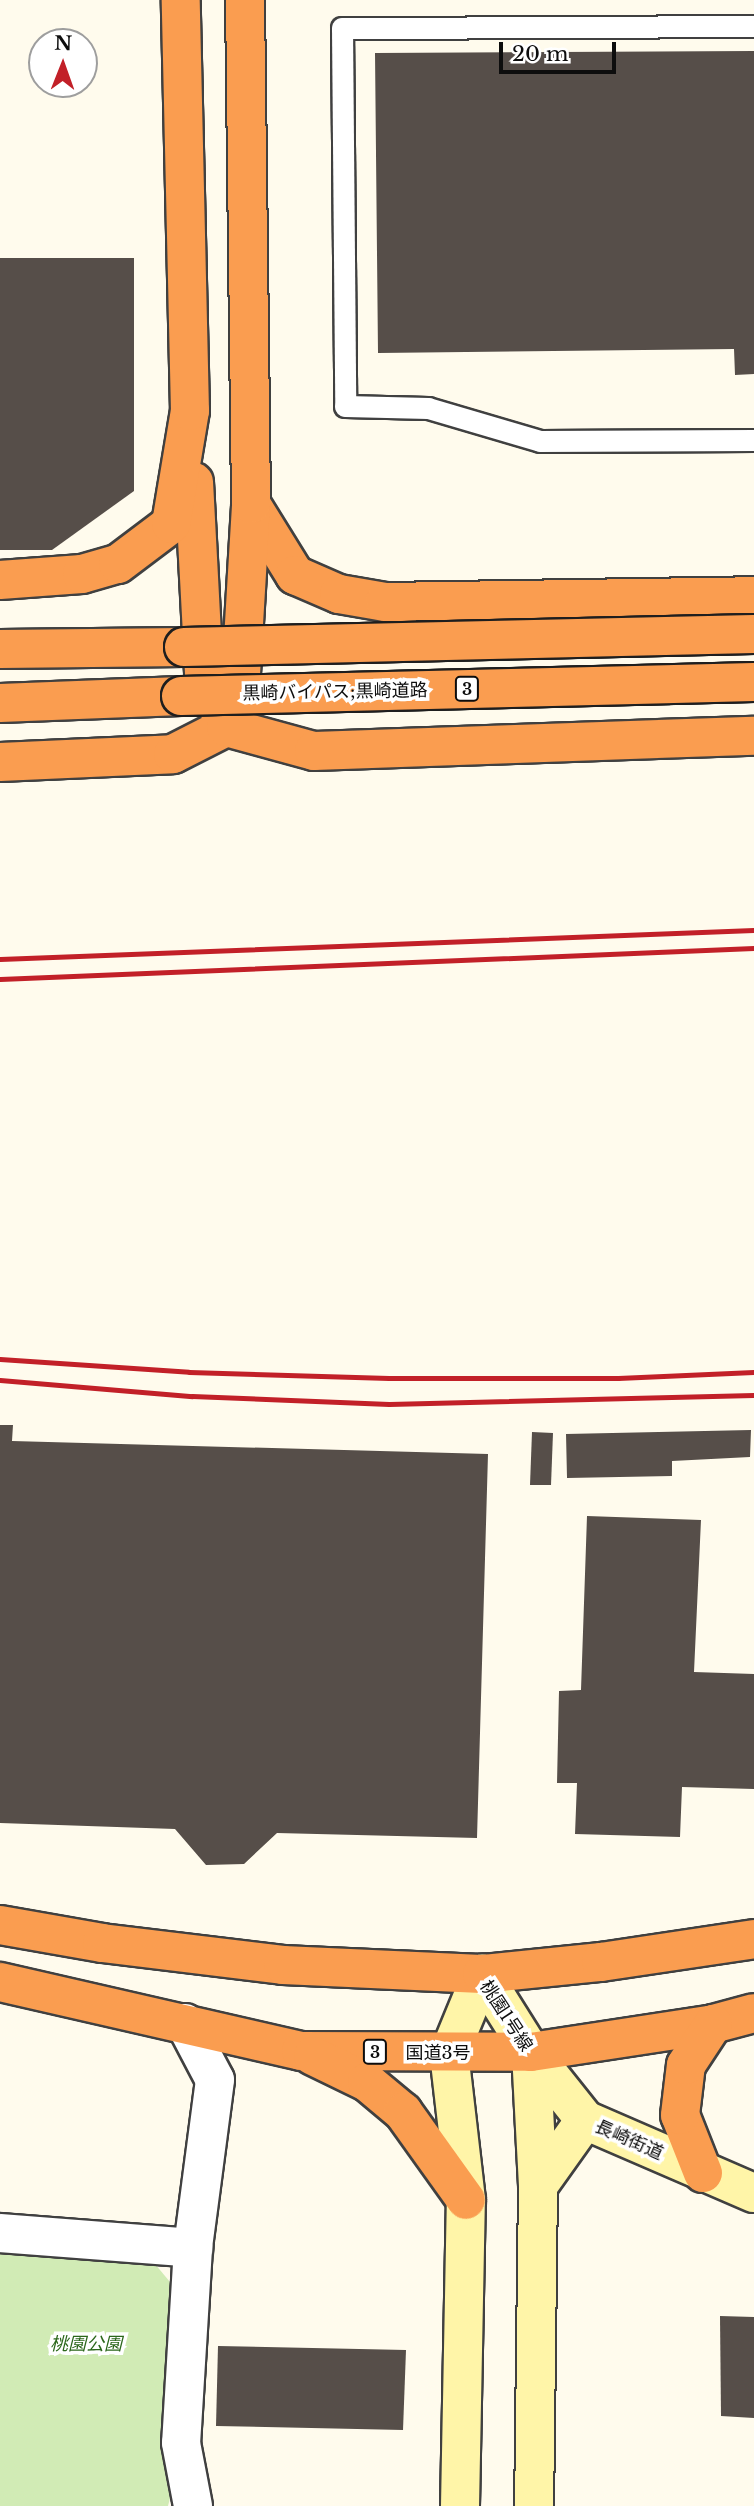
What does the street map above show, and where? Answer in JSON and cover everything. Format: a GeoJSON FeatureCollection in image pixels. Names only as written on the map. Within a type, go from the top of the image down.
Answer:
{"type":"FeatureCollection","features":[{"type":"Feature","properties":{"kind":"highway"},"geometry":{"type":"LineString","coordinates":[[181,0],[190,411],[204,672],[226,727]]}},
{"type":"Feature","properties":{"kind":"highway"},"geometry":{"type":"LineString","coordinates":[[226,727],[241,674],[251,504],[245,0]]}},
{"type":"Feature","properties":{"kind":"highway"},"geometry":{"type":"LineString","coordinates":[[0,580],[82,574],[118,564],[149,545],[171,524],[190,411]]}},
{"type":"Feature","properties":{"kind":"highway"},"geometry":{"type":"LineString","coordinates":[[251,504],[295,575],[338,594],[386,601],[750,597]]}},
{"type":"Feature","properties":{"kind":"highway"},"geometry":{"type":"LineString","coordinates":[[0,649],[754,634]]}},
{"type":"Feature","properties":{"kind":"highway","name":"黒崎バイパス;黒崎道路"},"geometry":{"type":"LineString","coordinates":[[0,703],[754,682]]}},
{"type":"Feature","properties":{"kind":"highway"},"geometry":{"type":"LineString","coordinates":[[0,762],[173,754],[226,727],[314,751],[750,736]]}},
{"type":"Feature","properties":{"kind":"highway"},"geometry":{"type":"LineString","coordinates":[[0,1925],[102,1943],[283,1965],[482,1974],[601,1962],[754,1939]]}},
{"type":"Feature","properties":{"kind":"highway","name":"国道3号"},"geometry":{"type":"LineString","coordinates":[[0,1982],[301,2051],[449,2054],[531,2052],[713,2024],[754,2013]]}},
{"type":"Feature","properties":{"kind":"highway"},"geometry":{"type":"LineString","coordinates":[[703,2173],[680,2115],[686,2065],[713,2024]]}},
{"type":"Feature","properties":{"kind":"highway"},"geometry":{"type":"LineString","coordinates":[[301,2051],[367,2082],[403,2112],[466,2200]]}},
{"type":"Feature","properties":{"kind":"street","name":"桃園1号線"},"geometry":{"type":"LineString","coordinates":[[482,1974],[531,2052],[538,2186],[534,2506]]}},
{"type":"Feature","properties":{"kind":"street","name":"桃園1号線"},"geometry":{"type":"LineString","coordinates":[[460,2506],[466,2200],[449,2054],[482,1974]]}},
{"type":"Feature","properties":{"kind":"street"},"geometry":{"type":"LineString","coordinates":[[185,2023],[215,2080],[193,2248],[181,2443],[193,2506]]}},
{"type":"Feature","properties":{"kind":"street","name":"長崎街道"},"geometry":{"type":"LineString","coordinates":[[531,2052],[585,2120],[754,2193]]}},
{"type":"Feature","properties":{"kind":"street"},"geometry":{"type":"LineString","coordinates":[[538,2186],[585,2120]]}},
{"type":"Feature","properties":{"kind":"street"},"geometry":{"type":"LineString","coordinates":[[0,2233],[193,2248]]}},
{"type":"Feature","properties":{"kind":"lane"},"geometry":{"type":"LineString","coordinates":[[754,26],[342,28],[342,42],[345,406],[428,408],[540,441],[754,440]]}},
{"type":"Feature","properties":{"kind":"green space","name":"桃園公園"},"geometry":{"type":"Polygon","coordinates":[[[0,2250],[150,2258],[175,2288],[172,2490],[168,2506],[0,2506],[0,2250]]]}},
{"type":"Feature","properties":{"kind":"building"},"geometry":{"type":"Polygon","coordinates":[[[754,51],[754,374],[735,375],[734,349],[378,353],[375,53],[754,51]]]}},
{"type":"Feature","properties":{"kind":"building"},"geometry":{"type":"Polygon","coordinates":[[[0,258],[134,258],[134,491],[52,550],[0,550],[0,258]]]}},
{"type":"Feature","properties":{"kind":"building"},"geometry":{"type":"Polygon","coordinates":[[[0,1425],[13,1425],[12,1441],[488,1454],[477,1838],[277,1833],[244,1864],[206,1865],[175,1829],[0,1823],[0,1425]]]}},
{"type":"Feature","properties":{"kind":"building"},"geometry":{"type":"Polygon","coordinates":[[[751,1430],[750,1457],[672,1461],[672,1476],[567,1478],[566,1434],[751,1430]]]}},
{"type":"Feature","properties":{"kind":"building"},"geometry":{"type":"Polygon","coordinates":[[[532,1432],[553,1433],[551,1485],[530,1485],[532,1432]]]}},
{"type":"Feature","properties":{"kind":"building"},"geometry":{"type":"Polygon","coordinates":[[[587,1516],[701,1520],[694,1672],[754,1674],[754,1789],[682,1787],[680,1837],[575,1834],[577,1783],[557,1783],[559,1691],[581,1690],[587,1516]]]}},
{"type":"Feature","properties":{"kind":"building"},"geometry":{"type":"Polygon","coordinates":[[[720,2316],[754,2317],[754,2418],[721,2416],[720,2316]]]}},
{"type":"Feature","properties":{"kind":"building"},"geometry":{"type":"Polygon","coordinates":[[[218,2346],[406,2350],[403,2430],[216,2426],[218,2346]]]}},
{"type":"Feature","properties":{"kind":"railway"},"geometry":{"type":"LineString","coordinates":[[0,959],[754,930]]}},
{"type":"Feature","properties":{"kind":"railway"},"geometry":{"type":"LineString","coordinates":[[0,979],[754,948]]}},
{"type":"Feature","properties":{"kind":"railway"},"geometry":{"type":"LineString","coordinates":[[0,1359],[189,1372],[389,1378],[618,1378],[754,1372]]}},
{"type":"Feature","properties":{"kind":"railway"},"geometry":{"type":"LineString","coordinates":[[0,1380],[192,1396],[389,1404],[754,1395]]}}]}
